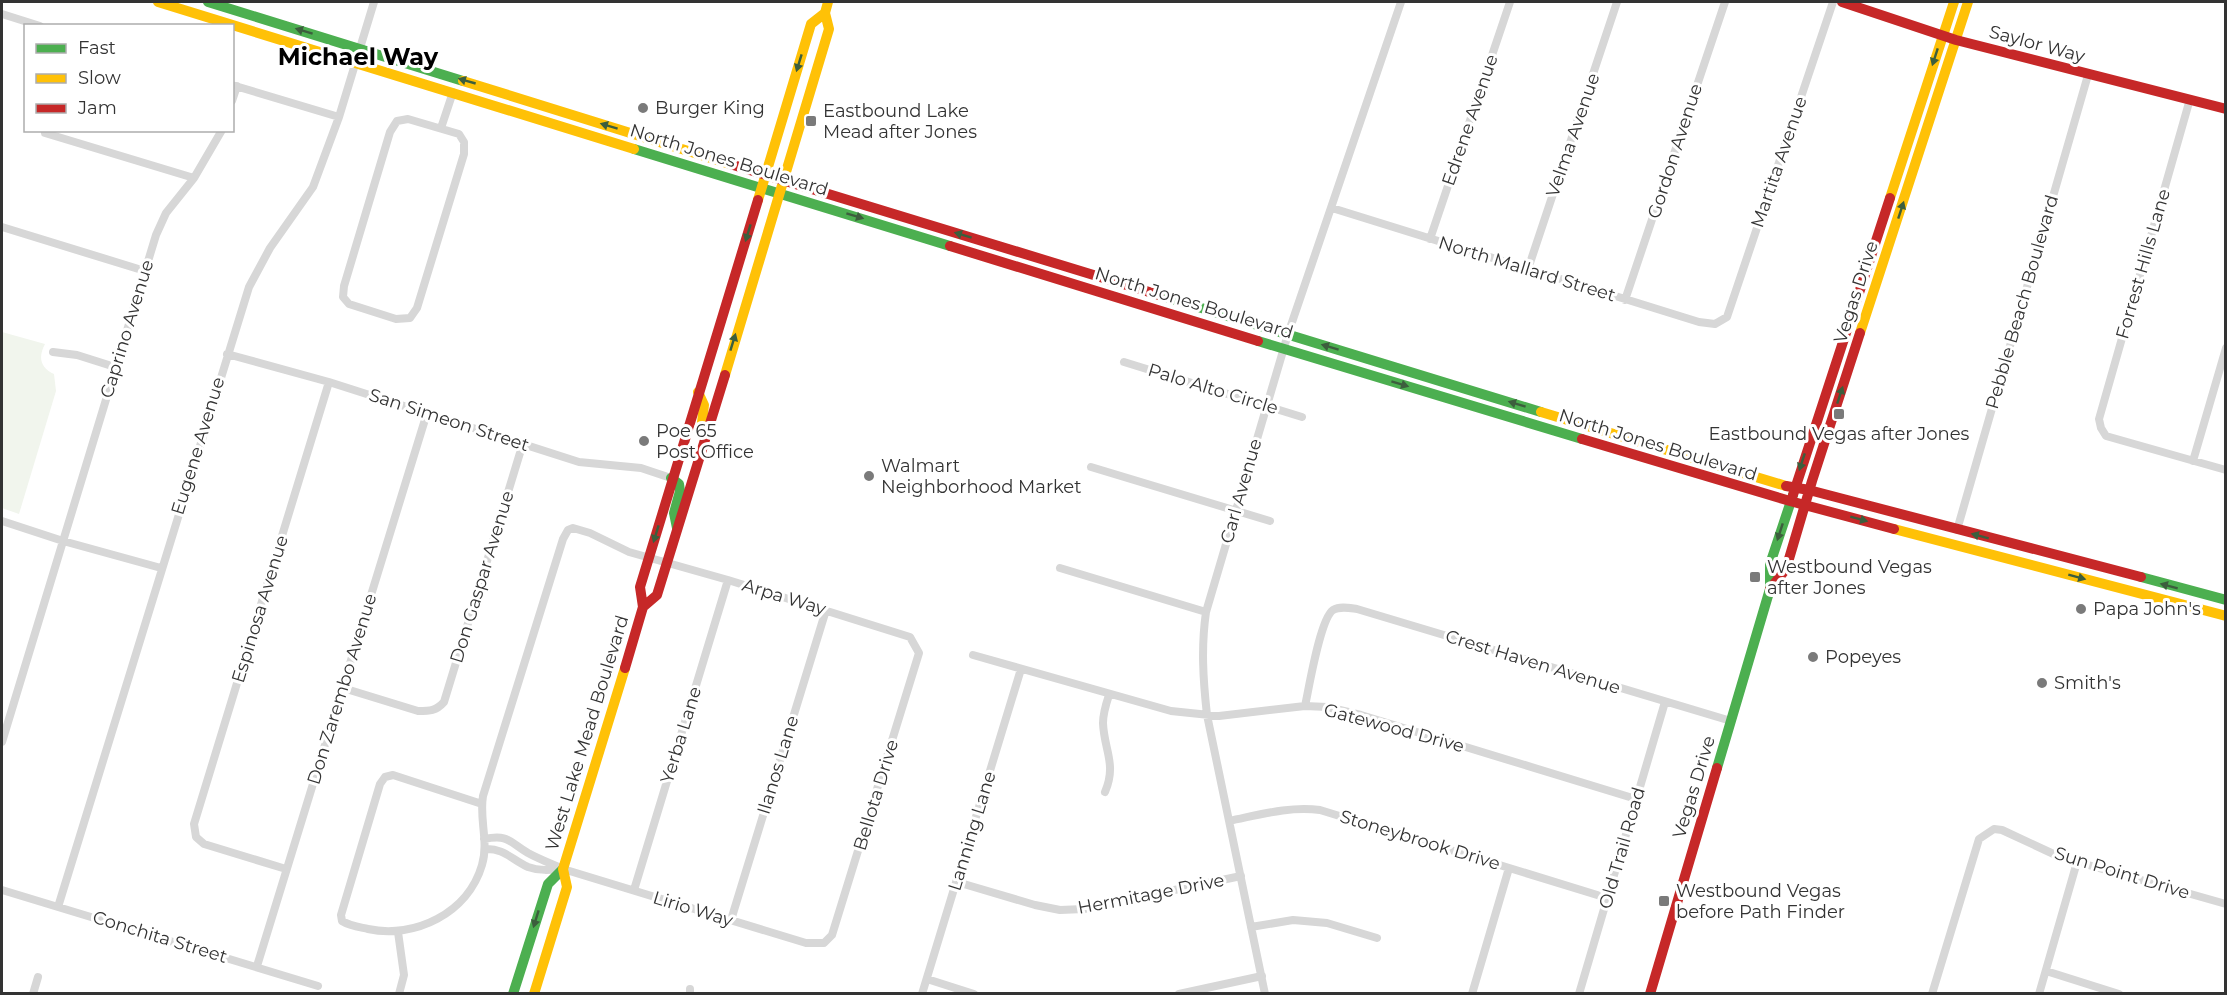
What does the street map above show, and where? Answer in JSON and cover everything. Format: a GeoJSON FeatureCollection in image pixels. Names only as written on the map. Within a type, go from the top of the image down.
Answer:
{"type":"FeatureCollection","features":[{"type":"Feature","properties":{"kind":"main road","name":"North Jones Boulevard"},"geometry":{"type":"LineString","coordinates":[[158,2],[229,24]]}},
{"type":"Feature","properties":{"kind":"main road","name":"North Jones Boulevard"},"geometry":{"type":"LineString","coordinates":[[208,2],[1794,489],[1809,490],[2226,600]]}},
{"type":"Feature","properties":{"kind":"main road","name":"West Lake Mead Boulevard"},"geometry":{"type":"LineString","coordinates":[[643,607],[657,595],[678,530],[829,29],[825,13],[828,2]]}},
{"type":"Feature","properties":{"kind":"main road","name":"Saylor Way"},"geometry":{"type":"LineString","coordinates":[[1842,2],[1956,40],[2154,93],[2190,99],[2226,109]]}},
{"type":"Feature","properties":{"kind":"main road","name":"Vegas Drive"},"geometry":{"type":"LineString","coordinates":[[1650,993],[1770,589],[1770,564],[1953,2]]}},
{"type":"Feature","properties":{"kind":"main road","name":"Vegas Drive"},"geometry":{"type":"LineString","coordinates":[[1770,589],[1786,569],[1804,505],[1968,2]]}},
{"type":"Feature","properties":{"kind":"main road","name":"West Lake Mead Boulevard"},"geometry":{"type":"LineString","coordinates":[[513,993],[548,884],[563,869],[643,607],[640,587],[698,392],[811,24],[825,13]]}},
{"type":"Feature","properties":{"kind":"main road","name":"North Jones Boulevard"},"geometry":{"type":"LineString","coordinates":[[234,26],[1535,426],[1804,505],[2226,616]]}},
{"type":"Feature","properties":{"kind":"main road"},"geometry":{"type":"LineString","coordinates":[[518,112],[523,98]]}},
{"type":"Feature","properties":{"kind":"main road"},"geometry":{"type":"LineString","coordinates":[[972,252],[978,250],[991,252],[1023,261],[1034,256]]}},
{"type":"Feature","properties":{"kind":"main road"},"geometry":{"type":"LineString","coordinates":[[1018,267],[1039,265],[1070,274],[1085,272]]}},
{"type":"Feature","properties":{"kind":"main road"},"geometry":{"type":"LineString","coordinates":[[716,398],[711,382],[720,342],[719,325]]}},
{"type":"Feature","properties":{"kind":"main road"},"geometry":{"type":"LineString","coordinates":[[698,392],[704,405],[701,422],[701,448]]}},
{"type":"Feature","properties":{"kind":"main road"},"geometry":{"type":"LineString","coordinates":[[1535,426],[1540,411]]}},
{"type":"Feature","properties":{"kind":"main road"},"geometry":{"type":"LineString","coordinates":[[672,478],[680,484],[674,513],[678,530]]}},
{"type":"Feature","properties":{"kind":"main road"},"geometry":{"type":"LineString","coordinates":[[1919,535],[1957,530]]}},
{"type":"Feature","properties":{"kind":"main road"},"geometry":{"type":"LineString","coordinates":[[2040,567],[2044,553]]}},
{"type":"Feature","properties":{"kind":"main road","name":"West Lake Mead Boulevard"},"geometry":{"type":"LineString","coordinates":[[534,993],[567,887],[563,869]]}},
{"type":"Feature","properties":{"kind":"street","name":"Eugene Avenue"},"geometry":{"type":"LineString","coordinates":[[58,907],[249,287],[270,248],[313,187],[339,117],[374,2]]}},
{"type":"Feature","properties":{"kind":"street","name":"Carl Avenue"},"geometry":{"type":"LineString","coordinates":[[1265,993],[1208,715],[1202,669],[1202,642],[1206,612],[1288,334],[1401,2]]}},
{"type":"Feature","properties":{"kind":"street","name":"Edrene Avenue"},"geometry":{"type":"LineString","coordinates":[[1430,239],[1510,2]]}},
{"type":"Feature","properties":{"kind":"street","name":"Velma Avenue"},"geometry":{"type":"LineString","coordinates":[[1528,269],[1617,2]]}},
{"type":"Feature","properties":{"kind":"street","name":"Gordon Avenue"},"geometry":{"type":"LineString","coordinates":[[1625,300],[1725,2]]}},
{"type":"Feature","properties":{"kind":"street","name":"Martita Avenue"},"geometry":{"type":"LineString","coordinates":[[1722,321],[1727,317],[1833,2]]}},
{"type":"Feature","properties":{"kind":"street"},"geometry":{"type":"LineString","coordinates":[[2,14],[34,24]]}},
{"type":"Feature","properties":{"kind":"street","name":"Pebble Beach Boulevard"},"geometry":{"type":"LineString","coordinates":[[1957,530],[2088,75]]}},
{"type":"Feature","properties":{"kind":"street"},"geometry":{"type":"LineString","coordinates":[[235,86],[339,117]]}},
{"type":"Feature","properties":{"kind":"street"},"geometry":{"type":"LineString","coordinates":[[441,128],[453,92]]}},
{"type":"Feature","properties":{"kind":"street","name":"Forrest Hills Lane"},"geometry":{"type":"LineString","coordinates":[[2190,99],[2099,419],[2106,436],[2193,461]]}},
{"type":"Feature","properties":{"kind":"street"},"geometry":{"type":"LineString","coordinates":[[408,119],[441,128],[459,134],[464,142],[464,154],[417,308],[410,318],[396,318],[349,304],[343,297],[344,286],[390,132],[397,121],[408,119]]}},
{"type":"Feature","properties":{"kind":"street"},"geometry":{"type":"LineString","coordinates":[[45,132],[194,178]]}},
{"type":"Feature","properties":{"kind":"street","name":"Caprino Avenue"},"geometry":{"type":"LineString","coordinates":[[2,742],[145,271],[166,213],[194,178],[221,132]]}},
{"type":"Feature","properties":{"kind":"street","name":"North Mallard Street"},"geometry":{"type":"LineString","coordinates":[[1332,208],[1699,322],[1715,324],[1722,321]]}},
{"type":"Feature","properties":{"kind":"street"},"geometry":{"type":"LineString","coordinates":[[2,227],[145,271]]}},
{"type":"Feature","properties":{"kind":"street"},"geometry":{"type":"LineString","coordinates":[[2226,348],[2193,461],[2226,470]]}},
{"type":"Feature","properties":{"kind":"street"},"geometry":{"type":"LineString","coordinates":[[53,352],[77,355],[114,367]]}},
{"type":"Feature","properties":{"kind":"street","name":"San Simeon Street"},"geometry":{"type":"LineString","coordinates":[[227,354],[427,412],[579,462],[641,468],[672,478]]}},
{"type":"Feature","properties":{"kind":"street","name":"Palo Alto Circle"},"geometry":{"type":"LineString","coordinates":[[1124,362],[1302,417]]}},
{"type":"Feature","properties":{"kind":"street","name":"Espinosa Avenue"},"geometry":{"type":"LineString","coordinates":[[286,869],[204,844],[196,837],[194,824],[329,382]]}},
{"type":"Feature","properties":{"kind":"street","name":"Don Zarembo Avenue"},"geometry":{"type":"LineString","coordinates":[[257,966],[427,412]]}},
{"type":"Feature","properties":{"kind":"street","name":"Don Gaspar Avenue"},"geometry":{"type":"LineString","coordinates":[[343,688],[418,711],[438,709],[444,702],[524,443]]}},
{"type":"Feature","properties":{"kind":"street"},"geometry":{"type":"LineString","coordinates":[[1091,467],[1270,520]]}},
{"type":"Feature","properties":{"kind":"street"},"geometry":{"type":"LineString","coordinates":[[2,521],[63,541],[161,568]]}},
{"type":"Feature","properties":{"kind":"street","name":"Arpa Way"},"geometry":{"type":"LineString","coordinates":[[482,804],[567,530],[573,528],[590,533],[629,552],[728,580],[910,637],[916,644]]}},
{"type":"Feature","properties":{"kind":"street"},"geometry":{"type":"LineString","coordinates":[[1060,568],[1206,612]]}},
{"type":"Feature","properties":{"kind":"street","name":"Yerba Lane"},"geometry":{"type":"LineString","coordinates":[[634,890],[728,580]]}},
{"type":"Feature","properties":{"kind":"street","name":"Crest Haven Avenue"},"geometry":{"type":"LineString","coordinates":[[1305,706],[1322,628],[1329,614],[1335,609],[1357,609],[1731,721]]}},
{"type":"Feature","properties":{"kind":"street","name":"Ilanos Lane"},"geometry":{"type":"LineString","coordinates":[[730,920],[826,610]]}},
{"type":"Feature","properties":{"kind":"street","name":"Bellota Drive"},"geometry":{"type":"LineString","coordinates":[[824,943],[832,935],[846,890],[919,652],[916,644]]}},
{"type":"Feature","properties":{"kind":"street","name":"Gatewood Drive"},"geometry":{"type":"LineString","coordinates":[[973,655],[1171,711],[1220,716],[1305,706],[1328,707],[1361,715],[1636,800]]}},
{"type":"Feature","properties":{"kind":"street","name":"Lanning Lane"},"geometry":{"type":"LineString","coordinates":[[922,993],[1021,669]]}},
{"type":"Feature","properties":{"kind":"street"},"geometry":{"type":"LineString","coordinates":[[1104,792],[1110,779],[1109,756],[1103,724],[1109,695]]}},
{"type":"Feature","properties":{"kind":"street","name":"Old Trail Road"},"geometry":{"type":"LineString","coordinates":[[1579,993],[1665,702]]}},
{"type":"Feature","properties":{"kind":"street"},"geometry":{"type":"LineString","coordinates":[[393,775],[482,804],[484,838],[485,849],[477,877],[454,910],[435,921],[398,932],[380,932],[347,925],[342,921],[341,915],[380,784],[385,777],[393,775]]}},
{"type":"Feature","properties":{"kind":"street","name":"Stoneybrook Drive"},"geometry":{"type":"LineString","coordinates":[[1229,821],[1285,809],[1320,810],[1607,898]]}},
{"type":"Feature","properties":{"kind":"street","name":"Sun Point Drive"},"geometry":{"type":"LineString","coordinates":[[1932,993],[1979,839],[1986,832],[1994,829],[2002,830],[2077,862],[2226,904]]}},
{"type":"Feature","properties":{"kind":"street"},"geometry":{"type":"LineString","coordinates":[[484,838],[500,836],[508,838],[527,852],[563,869]]}},
{"type":"Feature","properties":{"kind":"street"},"geometry":{"type":"LineString","coordinates":[[485,849],[498,849],[529,867],[542,871],[563,869]]}},
{"type":"Feature","properties":{"kind":"street"},"geometry":{"type":"LineString","coordinates":[[2039,993],[2077,862]]}},
{"type":"Feature","properties":{"kind":"street"},"geometry":{"type":"LineString","coordinates":[[1472,993],[1509,868]]}},
{"type":"Feature","properties":{"kind":"street","name":"Lirio Way"},"geometry":{"type":"LineString","coordinates":[[563,869],[806,944],[824,943]]}},
{"type":"Feature","properties":{"kind":"street","name":"Hermitage Drive"},"geometry":{"type":"LineString","coordinates":[[957,882],[1060,910],[1084,909],[1241,876]]}},
{"type":"Feature","properties":{"kind":"street","name":"Conchita Street"},"geometry":{"type":"LineString","coordinates":[[2,890],[318,986]]}},
{"type":"Feature","properties":{"kind":"street"},"geometry":{"type":"LineString","coordinates":[[1251,927],[1293,920],[1305,921],[1327,923],[1377,938]]}},
{"type":"Feature","properties":{"kind":"street"},"geometry":{"type":"LineString","coordinates":[[398,932],[404,975],[399,993]]}},
{"type":"Feature","properties":{"kind":"street"},"geometry":{"type":"LineString","coordinates":[[2046,971],[2119,993]]}},
{"type":"Feature","properties":{"kind":"street"},"geometry":{"type":"LineString","coordinates":[[1179,993],[1262,976]]}},
{"type":"Feature","properties":{"kind":"street"},"geometry":{"type":"LineString","coordinates":[[33,993],[38,977]]}},
{"type":"Feature","properties":{"kind":"street"},"geometry":{"type":"LineString","coordinates":[[927,980],[974,993]]}},
{"type":"Feature","properties":{"kind":"shaded area"},"geometry":{"type":"Polygon","coordinates":[[[2,332],[45,344],[41,358],[46,369],[54,374],[56,391],[19,514],[2,508],[2,332]]]}},
{"type":"Feature","properties":{"kind":"traffic: fast"},"geometry":{"type":"LineString","coordinates":[[208,2],[463,81]]}},
{"type":"Feature","properties":{"kind":"traffic: fast"},"geometry":{"type":"LineString","coordinates":[[634,149],[950,246]]}},
{"type":"Feature","properties":{"kind":"traffic: fast"},"geometry":{"type":"LineString","coordinates":[[1159,295],[1541,412]]}},
{"type":"Feature","properties":{"kind":"traffic: fast"},"geometry":{"type":"LineString","coordinates":[[1258,341],[1582,439]]}},
{"type":"Feature","properties":{"kind":"traffic: fast"},"geometry":{"type":"LineString","coordinates":[[671,478],[679,484],[680,491],[674,513],[677,528]]}},
{"type":"Feature","properties":{"kind":"traffic: fast"},"geometry":{"type":"LineString","coordinates":[[1717,768],[1770,589],[1770,564],[1793,495]]}},
{"type":"Feature","properties":{"kind":"traffic: fast"},"geometry":{"type":"LineString","coordinates":[[2141,577],[2226,600]]}},
{"type":"Feature","properties":{"kind":"traffic: fast"},"geometry":{"type":"LineString","coordinates":[[513,994],[548,884],[563,869]]}},
{"type":"Feature","properties":{"kind":"traffic: slow"},"geometry":{"type":"LineString","coordinates":[[158,2],[229,24]]}},
{"type":"Feature","properties":{"kind":"traffic: slow"},"geometry":{"type":"LineString","coordinates":[[725,375],[829,29],[825,13],[828,2]]}},
{"type":"Feature","properties":{"kind":"traffic: slow"},"geometry":{"type":"LineString","coordinates":[[1890,198],[1954,2]]}},
{"type":"Feature","properties":{"kind":"traffic: slow"},"geometry":{"type":"LineString","coordinates":[[1860,333],[1968,2]]}},
{"type":"Feature","properties":{"kind":"traffic: slow"},"geometry":{"type":"LineString","coordinates":[[758,200],[811,24],[825,13]]}},
{"type":"Feature","properties":{"kind":"traffic: slow"},"geometry":{"type":"LineString","coordinates":[[234,25],[634,149]]}},
{"type":"Feature","properties":{"kind":"traffic: slow"},"geometry":{"type":"LineString","coordinates":[[463,81],[730,164]]}},
{"type":"Feature","properties":{"kind":"traffic: slow"},"geometry":{"type":"LineString","coordinates":[[698,392],[704,405],[701,431]]}},
{"type":"Feature","properties":{"kind":"traffic: slow"},"geometry":{"type":"LineString","coordinates":[[1541,412],[1786,486]]}},
{"type":"Feature","properties":{"kind":"traffic: slow"},"geometry":{"type":"LineString","coordinates":[[1894,529],[2226,616]]}},
{"type":"Feature","properties":{"kind":"traffic: slow"},"geometry":{"type":"LineString","coordinates":[[534,994],[567,887],[563,869],[625,668]]}},
{"type":"Feature","properties":{"kind":"traffic: jam"},"geometry":{"type":"LineString","coordinates":[[1842,2],[1956,40],[2226,109]]}},
{"type":"Feature","properties":{"kind":"traffic: jam"},"geometry":{"type":"LineString","coordinates":[[730,164],[1159,295]]}},
{"type":"Feature","properties":{"kind":"traffic: jam"},"geometry":{"type":"LineString","coordinates":[[1793,495],[1890,198]]}},
{"type":"Feature","properties":{"kind":"traffic: jam"},"geometry":{"type":"LineString","coordinates":[[625,668],[643,607],[640,587],[758,200]]}},
{"type":"Feature","properties":{"kind":"traffic: jam"},"geometry":{"type":"LineString","coordinates":[[950,246],[1258,341]]}},
{"type":"Feature","properties":{"kind":"traffic: jam"},"geometry":{"type":"LineString","coordinates":[[1770,589],[1786,569],[1860,333]]}},
{"type":"Feature","properties":{"kind":"traffic: jam"},"geometry":{"type":"LineString","coordinates":[[643,607],[657,595],[725,375]]}},
{"type":"Feature","properties":{"kind":"traffic: jam"},"geometry":{"type":"LineString","coordinates":[[1582,439],[1790,501],[1894,529]]}},
{"type":"Feature","properties":{"kind":"traffic: jam"},"geometry":{"type":"LineString","coordinates":[[1786,486],[1809,490],[2141,577]]}},
{"type":"Feature","properties":{"kind":"traffic: jam"},"geometry":{"type":"LineString","coordinates":[[1650,994],[1717,768]]}},
{"type":"Feature","properties":{"kind":"place","name":"Burger King"},"geometry":{"type":"Point","coordinates":[643,108]}},
{"type":"Feature","properties":{"kind":"place","name":"Eastbound Lake Mead after Jones"},"geometry":{"type":"Point","coordinates":[811,121]}},
{"type":"Feature","properties":{"kind":"place","name":"Eastbound Vegas after Jones"},"geometry":{"type":"Point","coordinates":[1839,414]}},
{"type":"Feature","properties":{"kind":"place","name":"Poe 65 Post Office"},"geometry":{"type":"Point","coordinates":[644,441]}},
{"type":"Feature","properties":{"kind":"place","name":"Walmart Neighborhood Market"},"geometry":{"type":"Point","coordinates":[869,476]}},
{"type":"Feature","properties":{"kind":"place","name":"Westbound Vegas after Jones"},"geometry":{"type":"Point","coordinates":[1755,577]}},
{"type":"Feature","properties":{"kind":"place","name":"Papa John's"},"geometry":{"type":"Point","coordinates":[2081,609]}},
{"type":"Feature","properties":{"kind":"place","name":"Popeyes"},"geometry":{"type":"Point","coordinates":[1813,657]}},
{"type":"Feature","properties":{"kind":"place","name":"Smith's"},"geometry":{"type":"Point","coordinates":[2042,683]}},
{"type":"Feature","properties":{"kind":"place","name":"Westbound Vegas before Path Finder"},"geometry":{"type":"Point","coordinates":[1664,901]}},
{"type":"Feature","properties":{"kind":"district","name":"Michael Way"},"geometry":{"type":"Point","coordinates":[358,56]}}]}
